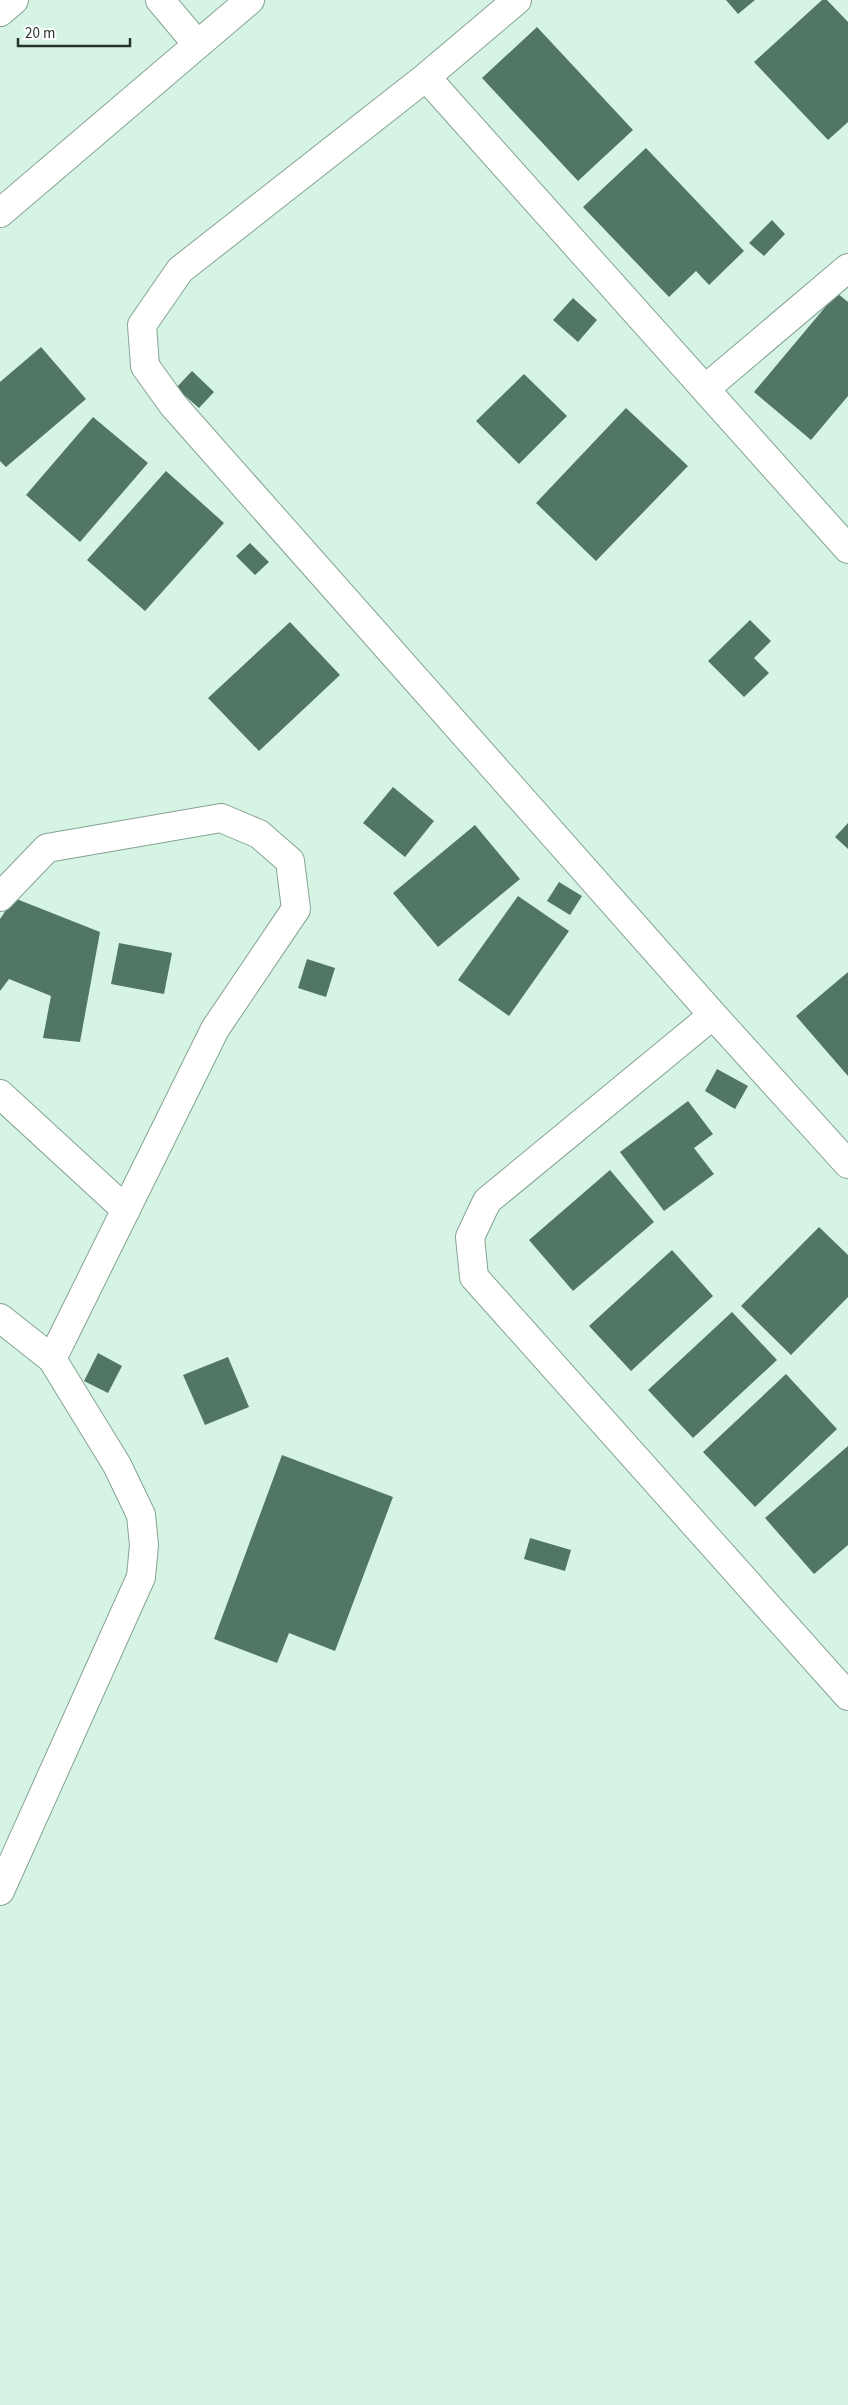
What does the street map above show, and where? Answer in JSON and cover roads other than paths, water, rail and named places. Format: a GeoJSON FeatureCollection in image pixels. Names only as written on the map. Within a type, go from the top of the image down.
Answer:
{"type":"FeatureCollection","features":[{"type":"Feature","properties":{"kind":"street"},"geometry":{"type":"LineString","coordinates":[[0,12],[14,0]]}},
{"type":"Feature","properties":{"kind":"street"},"geometry":{"type":"LineString","coordinates":[[160,0],[197,44]]}},
{"type":"Feature","properties":{"kind":"street"},"geometry":{"type":"LineString","coordinates":[[0,213],[250,0]]}},
{"type":"Feature","properties":{"kind":"street"},"geometry":{"type":"LineString","coordinates":[[517,0],[426,77],[180,270],[142,325],[145,366],[173,406],[713,1015],[848,1164]]}},
{"type":"Feature","properties":{"kind":"street"},"geometry":{"type":"LineString","coordinates":[[426,77],[848,549]]}},
{"type":"Feature","properties":{"kind":"street"},"geometry":{"type":"LineString","coordinates":[[705,389],[848,268]]}},
{"type":"Feature","properties":{"kind":"street"},"geometry":{"type":"LineString","coordinates":[[0,898],[47,848],[221,818],[259,834],[290,861],[296,908],[215,1029],[52,1359]]}},
{"type":"Feature","properties":{"kind":"street"},"geometry":{"type":"LineString","coordinates":[[713,1015],[487,1201],[470,1237],[474,1277],[848,1696]]}},
{"type":"Feature","properties":{"kind":"street"},"geometry":{"type":"LineString","coordinates":[[0,1094],[126,1210]]}},
{"type":"Feature","properties":{"kind":"street"},"geometry":{"type":"LineString","coordinates":[[0,1318],[52,1359],[117,1465],[141,1515],[144,1545],[141,1576],[0,1891]]}}]}
